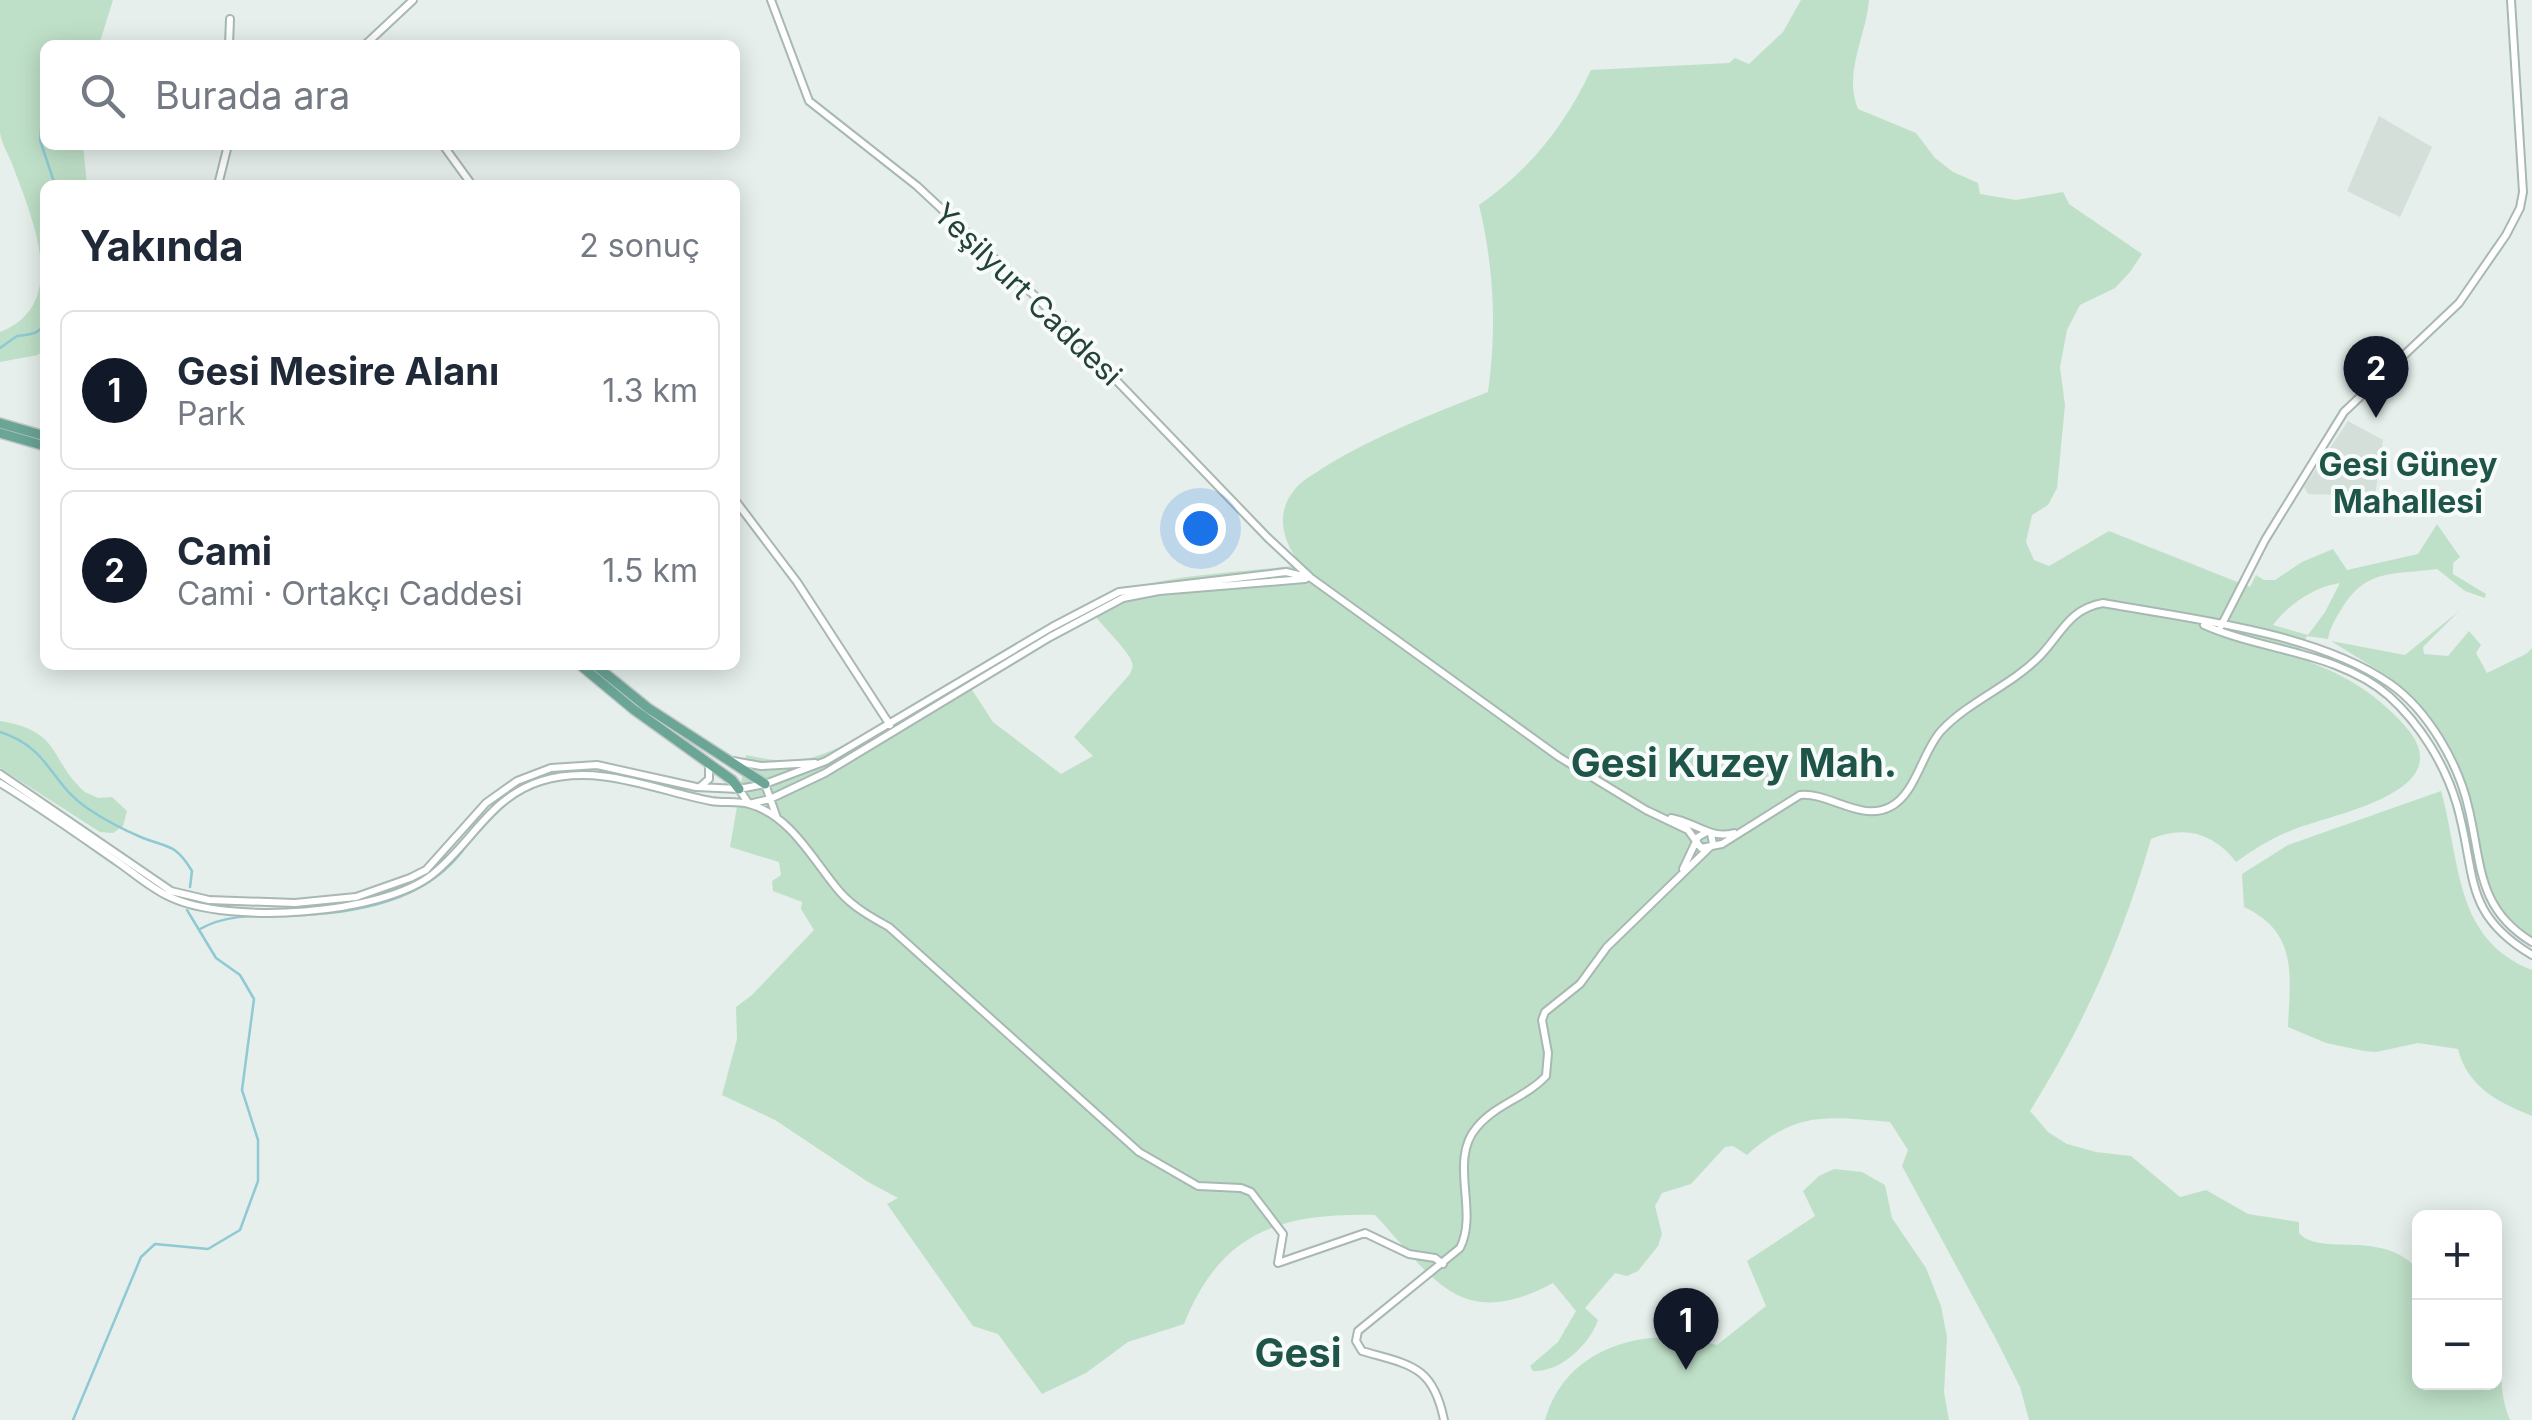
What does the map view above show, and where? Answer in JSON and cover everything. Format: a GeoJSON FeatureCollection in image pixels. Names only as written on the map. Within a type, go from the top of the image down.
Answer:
{"type":"FeatureCollection","features":[{"type":"Feature","properties":{"kind":"main road"},"geometry":{"type":"LineString","coordinates":[[0,423],[40,435]]}},
{"type":"Feature","properties":{"kind":"main road"},"geometry":{"type":"LineString","coordinates":[[0,433],[40,445]]}},
{"type":"Feature","properties":{"kind":"main road"},"geometry":{"type":"LineString","coordinates":[[586,670],[739,789]]}},
{"type":"Feature","properties":{"kind":"main road"},"geometry":{"type":"LineString","coordinates":[[601,670],[648,708],[765,784]]}},
{"type":"Feature","properties":{"kind":"street"},"geometry":{"type":"LineString","coordinates":[[378,40],[413,0]]}},
{"type":"Feature","properties":{"kind":"street","name":"Yeşilyurt Caddesi"},"geometry":{"type":"LineString","coordinates":[[771,0],[810,100],[903,174],[1037,298],[1311,578],[1559,757],[1660,816]]}},
{"type":"Feature","properties":{"kind":"street"},"geometry":{"type":"LineString","coordinates":[[2221,626],[2265,540],[2344,412],[2458,302],[2506,236],[2520,208],[2523,192],[2511,0]]}},
{"type":"Feature","properties":{"kind":"street"},"geometry":{"type":"LineString","coordinates":[[229,40],[230,19]]}},
{"type":"Feature","properties":{"kind":"street"},"geometry":{"type":"LineString","coordinates":[[219,180],[227,150]]}},
{"type":"Feature","properties":{"kind":"street"},"geometry":{"type":"LineString","coordinates":[[447,150],[468,180]]}},
{"type":"Feature","properties":{"kind":"street"},"geometry":{"type":"LineString","coordinates":[[740,507],[797,582],[890,725]]}},
{"type":"Feature","properties":{"kind":"street"},"geometry":{"type":"LineString","coordinates":[[0,774],[171,891],[209,900],[264,902],[356,897],[426,870],[486,803],[517,781],[551,768],[597,765],[696,788],[739,789],[765,784],[826,761],[1120,592],[1286,572],[1311,578]]}},
{"type":"Feature","properties":{"kind":"street"},"geometry":{"type":"LineString","coordinates":[[0,783],[170,898],[231,910],[326,910],[357,906],[398,894],[430,876],[507,797],[553,778],[597,775],[716,802],[749,804],[770,799],[825,774],[1050,637],[1124,598],[1311,578]]}},
{"type":"Feature","properties":{"kind":"street"},"geometry":{"type":"LineString","coordinates":[[1660,816],[1688,830],[1702,848],[1722,844],[1800,795],[1814,795],[1865,811],[1889,808],[1907,790],[1940,732],[1969,706],[2006,684],[2040,656],[2069,618],[2088,606],[2103,604],[2291,640],[2363,666],[2393,685],[2416,708],[2458,772],[2486,888],[2496,912],[2509,928],[2532,942]]}},
{"type":"Feature","properties":{"kind":"street"},"geometry":{"type":"LineString","coordinates":[[2189,619],[2226,635],[2328,664],[2386,693],[2407,715],[2448,776],[2475,891],[2486,917],[2502,936],[2532,955]]}},
{"type":"Feature","properties":{"kind":"street"},"geometry":{"type":"LineString","coordinates":[[718,755],[761,766],[826,761]]}},
{"type":"Feature","properties":{"kind":"street"},"geometry":{"type":"LineString","coordinates":[[696,788],[705,784],[710,774],[705,759]]}},
{"type":"Feature","properties":{"kind":"street"},"geometry":{"type":"LineString","coordinates":[[765,784],[777,819]]}},
{"type":"Feature","properties":{"kind":"street"},"geometry":{"type":"LineString","coordinates":[[739,789],[749,804],[777,819],[809,851],[842,894],[862,912],[889,927],[1139,1152],[1198,1186],[1251,1192],[1283,1234],[1278,1263],[1364,1232],[1409,1254],[1435,1258],[1444,1264]]}},
{"type":"Feature","properties":{"kind":"street"},"geometry":{"type":"LineString","coordinates":[[1660,816],[1692,822],[1710,834]]}},
{"type":"Feature","properties":{"kind":"street"},"geometry":{"type":"LineString","coordinates":[[1682,870],[1701,833],[1725,836],[1739,831]]}},
{"type":"Feature","properties":{"kind":"street"},"geometry":{"type":"LineString","coordinates":[[1710,834],[1711,846]]}},
{"type":"Feature","properties":{"kind":"street"},"geometry":{"type":"LineString","coordinates":[[1444,1420],[1438,1396],[1417,1368],[1366,1352],[1356,1342],[1362,1326],[1460,1248],[1467,1231],[1465,1147],[1492,1112],[1546,1076],[1548,1054],[1542,1020],[1545,1012],[1580,984],[1606,947],[1711,846]]}},
{"type":"Feature","properties":{"kind":"shaded area"},"geometry":{"type":"Polygon","coordinates":[[[2379,116],[2432,147],[2400,217],[2347,191],[2379,116]]]}},
{"type":"Feature","properties":{"kind":"shaded area"},"geometry":{"type":"Polygon","coordinates":[[[2348,421],[2383,440],[2375,496],[2308,494],[2304,487],[2348,421]]]}},
{"type":"Feature","properties":{"kind":"green space"},"geometry":{"type":"Polygon","coordinates":[[[0,0],[113,0],[101,40],[40,40],[40,150],[84,150],[86,180],[40,180],[40,256],[28,206],[0,132],[0,0]]]}},
{"type":"Feature","properties":{"kind":"green space"},"geometry":{"type":"Polygon","coordinates":[[[1801,0],[1869,0],[1854,68],[1858,109],[1916,133],[1935,158],[1953,172],[1978,183],[1980,194],[2016,200],[2063,192],[2069,204],[2142,254],[2115,288],[2080,305],[2067,330],[2060,367],[2065,405],[2057,488],[2048,505],[2032,515],[2026,542],[2034,560],[2049,566],[2109,531],[2250,587],[2256,575],[2275,580],[2302,562],[2333,549],[2347,570],[2418,554],[2437,524],[2460,557],[2453,563],[2453,574],[2486,594],[2485,598],[2465,591],[2437,569],[2382,576],[2350,596],[2328,639],[2307,636],[2296,657],[2355,684],[2381,703],[2405,726],[2419,749],[2418,768],[2405,784],[2385,797],[2283,834],[2236,862],[2218,844],[2198,834],[2175,833],[2151,839],[2100,980],[2030,1111],[2048,1132],[2067,1144],[2131,1156],[2180,1197],[2206,1190],[2248,1214],[2299,1222],[2299,1233],[2309,1240],[2371,1246],[2404,1258],[2412,1265],[2412,1390],[2502,1390],[2502,1382],[2510,1420],[2029,1420],[2020,1387],[1998,1343],[1902,1166],[1908,1150],[1890,1122],[1831,1118],[1782,1130],[1747,1155],[1733,1146],[1725,1147],[1691,1184],[1662,1193],[1655,1206],[1662,1234],[1658,1246],[1638,1271],[1627,1276],[1615,1273],[1585,1308],[1598,1320],[1594,1329],[1573,1355],[1553,1367],[1533,1371],[1530,1366],[1558,1342],[1576,1311],[1553,1283],[1521,1297],[1494,1302],[1471,1300],[1432,1277],[1375,1215],[1341,1215],[1283,1224],[1258,1234],[1216,1267],[1184,1324],[1128,1342],[1086,1373],[1042,1394],[998,1334],[973,1326],[887,1204],[898,1198],[775,1120],[722,1095],[737,1039],[736,1007],[814,930],[801,909],[802,902],[773,891],[772,881],[781,875],[779,862],[730,847],[746,755],[787,761],[819,755],[884,724],[963,676],[993,722],[1061,774],[1093,756],[1074,737],[1133,666],[1087,605],[1112,594],[1165,581],[1301,565],[1283,528],[1288,498],[1298,485],[1365,444],[1488,392],[1492,298],[1479,205],[1514,177],[1544,145],[1591,70],[1729,63],[1735,58],[1749,64],[1783,32],[1801,0]],[[2340,583],[2303,598],[2273,625],[2308,635],[2340,583]]]}},
{"type":"Feature","properties":{"kind":"green space"},"geometry":{"type":"Polygon","coordinates":[[[40,283],[40,353],[0,362],[0,332],[22,319],[35,301],[40,283]]]}},
{"type":"Feature","properties":{"kind":"green space"},"geometry":{"type":"Polygon","coordinates":[[[2459,611],[2423,647],[2424,654],[2448,656],[2469,631],[2481,645],[2476,653],[2487,673],[2532,648],[2532,942],[2505,921],[2488,890],[2476,834],[2436,728],[2389,677],[2331,641],[2405,655],[2459,611]]]}},
{"type":"Feature","properties":{"kind":"green space"},"geometry":{"type":"Polygon","coordinates":[[[0,721],[35,732],[45,740],[85,792],[98,798],[112,797],[127,811],[123,826],[113,833],[100,832],[0,768],[0,721]]]}},
{"type":"Feature","properties":{"kind":"green space"},"geometry":{"type":"Polygon","coordinates":[[[2441,791],[2464,895],[2474,918],[2487,939],[2506,956],[2532,970],[2532,1116],[2507,1105],[2476,1083],[2458,1049],[2418,1043],[2364,1051],[2326,1043],[2288,1027],[2289,973],[2283,943],[2262,918],[2244,907],[2242,874],[2288,845],[2441,791]]]}},
{"type":"Feature","properties":{"kind":"green space"},"geometry":{"type":"Polygon","coordinates":[[[1834,1169],[1862,1172],[1885,1185],[1892,1218],[1926,1268],[1941,1306],[1947,1337],[1944,1392],[1949,1420],[1545,1420],[1556,1394],[1571,1374],[1614,1346],[1665,1337],[1717,1345],[1766,1306],[1747,1261],[1815,1216],[1803,1191],[1834,1169]]]}},
{"type":"Feature","properties":{"kind":"waterway"},"geometry":{"type":"LineString","coordinates":[[43,150],[53,180]]}},
{"type":"Feature","properties":{"kind":"waterway"},"geometry":{"type":"LineString","coordinates":[[0,348],[17,336],[40,329]]}},
{"type":"Feature","properties":{"kind":"waterway"},"geometry":{"type":"LineString","coordinates":[[0,732],[40,756],[87,808],[176,851],[192,871],[190,887]]}},
{"type":"Feature","properties":{"kind":"waterway"},"geometry":{"type":"LineString","coordinates":[[200,929],[231,918],[310,915],[386,902],[432,880],[468,843]]}},
{"type":"Feature","properties":{"kind":"waterway"},"geometry":{"type":"LineString","coordinates":[[73,1420],[141,1257],[155,1244],[208,1249],[240,1230],[258,1181],[258,1140],[242,1090],[254,999],[240,975],[216,958],[187,910]]}},
{"type":"Feature","properties":{"kind":"place","name":"Cami"},"geometry":{"type":"Point","coordinates":[2376,418]}},
{"type":"Feature","properties":{"kind":"place","name":"Gesi Mesire Alanı"},"geometry":{"type":"Point","coordinates":[1686,1370]}},
{"type":"Feature","properties":{"kind":"district","name":"Gesi Güney Mahallesi"},"geometry":{"type":"Point","coordinates":[2408,482]}},
{"type":"Feature","properties":{"kind":"district","name":"Gesi Kuzey Mah."},"geometry":{"type":"Point","coordinates":[1734,762]}},
{"type":"Feature","properties":{"kind":"district","name":"Gesi"},"geometry":{"type":"Point","coordinates":[1298,1352]}}]}
